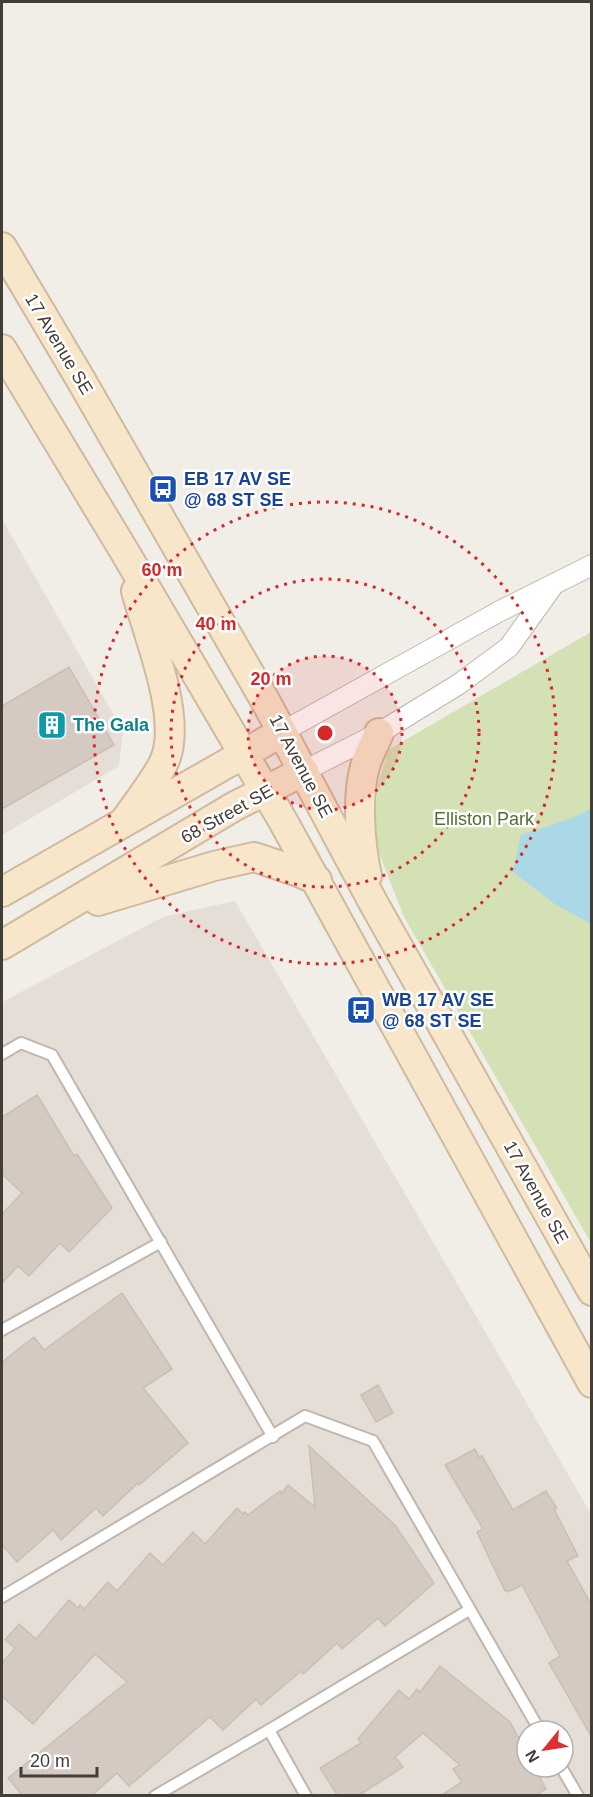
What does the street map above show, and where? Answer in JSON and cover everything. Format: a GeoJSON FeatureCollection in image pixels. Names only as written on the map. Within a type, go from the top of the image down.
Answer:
{"type":"FeatureCollection","features":[{"type":"Feature","properties":{"kind":"main road","name":"17 Avenue SE"},"geometry":{"type":"LineString","coordinates":[[2,247],[81,380],[282,732],[374,904],[591,1291]]}},
{"type":"Feature","properties":{"kind":"main road"},"geometry":{"type":"LineString","coordinates":[[2,349],[123,549],[317,880],[591,1383]]}},
{"type":"Feature","properties":{"kind":"main road"},"geometry":{"type":"LineString","coordinates":[[123,549],[169,705],[171,737],[166,759],[124,823]]}},
{"type":"Feature","properties":{"kind":"main road","name":"68 Street SE"},"geometry":{"type":"LineString","coordinates":[[2,892],[282,732]]}},
{"type":"Feature","properties":{"kind":"main road"},"geometry":{"type":"LineString","coordinates":[[374,904],[363,858],[361,808],[365,764],[379,733]]}},
{"type":"Feature","properties":{"kind":"main road","name":"68 Street SE"},"geometry":{"type":"LineString","coordinates":[[2,945],[235,806],[304,771]]}},
{"type":"Feature","properties":{"kind":"main road"},"geometry":{"type":"LineString","coordinates":[[55,914],[214,866],[254,857],[317,880]]}},
{"type":"Feature","properties":{"kind":"street","name":"68 Street SE"},"geometry":{"type":"LineString","coordinates":[[282,732],[500,611],[591,565]]}},
{"type":"Feature","properties":{"kind":"street","name":"68 Street SE"},"geometry":{"type":"LineString","coordinates":[[304,771],[379,733],[459,684],[509,646],[554,585]]}},
{"type":"Feature","properties":{"kind":"lane"},"geometry":{"type":"LineString","coordinates":[[2,1054],[21,1042],[52,1055],[273,1437]]}},
{"type":"Feature","properties":{"kind":"lane"},"geometry":{"type":"LineString","coordinates":[[2,1330],[161,1242]]}},
{"type":"Feature","properties":{"kind":"lane"},"geometry":{"type":"LineString","coordinates":[[2,1597],[305,1416],[373,1441],[533,1719]]}},
{"type":"Feature","properties":{"kind":"lane"},"geometry":{"type":"LineString","coordinates":[[155,1796],[469,1610]]}},
{"type":"Feature","properties":{"kind":"lane"},"geometry":{"type":"LineString","coordinates":[[269,1730],[306,1796]]}},
{"type":"Feature","properties":{"kind":"lane"},"geometry":{"type":"LineString","coordinates":[[568,1779],[578,1796]]}},
{"type":"Feature","properties":{"kind":"shaded area"},"geometry":{"type":"Polygon","coordinates":[[[2,519],[123,731],[119,766],[2,835],[2,519]]]}},
{"type":"Feature","properties":{"kind":"shaded area"},"geometry":{"type":"Polygon","coordinates":[[[235,901],[591,1514],[591,1795],[2,1795],[2,1002],[163,917],[235,901]]]}},
{"type":"Feature","properties":{"kind":"green space","name":"Elliston Park"},"geometry":{"type":"Polygon","coordinates":[[[591,632],[591,1243],[404,917],[373,838],[378,785],[388,750],[591,632]]]}},
{"type":"Feature","properties":{"kind":"water"},"geometry":{"type":"Polygon","coordinates":[[[591,809],[591,924],[555,904],[513,872],[521,835],[572,818],[591,809]]]}},
{"type":"Feature","properties":{"kind":"building","name":"The Gala"},"geometry":{"type":"Polygon","coordinates":[[[69,667],[114,745],[2,809],[2,706],[69,667]]]}},
{"type":"Feature","properties":{"kind":"building"},"geometry":{"type":"Polygon","coordinates":[[[37,1095],[74,1156],[77,1154],[112,1208],[69,1252],[60,1243],[29,1276],[18,1266],[2,1283],[2,1214],[22,1193],[2,1174],[2,1117],[37,1095]]]}},
{"type":"Feature","properties":{"kind":"building"},"geometry":{"type":"Polygon","coordinates":[[[122,1293],[172,1369],[143,1388],[188,1443],[139,1485],[138,1483],[103,1516],[96,1508],[61,1540],[53,1530],[17,1562],[2,1545],[2,1362],[34,1337],[44,1350],[122,1293]]]}},
{"type":"Feature","properties":{"kind":"building"},"geometry":{"type":"Polygon","coordinates":[[[378,1385],[393,1413],[376,1422],[361,1395],[378,1385]]]}},
{"type":"Feature","properties":{"kind":"building"},"geometry":{"type":"Polygon","coordinates":[[[309,1446],[395,1525],[434,1583],[385,1626],[378,1618],[342,1649],[337,1643],[303,1674],[301,1671],[261,1705],[256,1699],[223,1730],[210,1717],[129,1786],[117,1773],[91,1796],[23,1796],[8,1778],[127,1682],[95,1654],[33,1724],[2,1696],[2,1663],[15,1648],[5,1640],[19,1624],[36,1639],[69,1600],[78,1608],[80,1605],[84,1609],[108,1582],[117,1591],[150,1553],[163,1565],[193,1532],[205,1544],[237,1508],[243,1514],[245,1512],[248,1515],[280,1491],[282,1493],[288,1485],[315,1507],[309,1446]]]}},
{"type":"Feature","properties":{"kind":"building"},"geometry":{"type":"Polygon","coordinates":[[[475,1449],[479,1457],[482,1456],[513,1510],[546,1491],[557,1508],[554,1509],[578,1556],[567,1561],[591,1604],[591,1736],[549,1663],[560,1656],[522,1585],[508,1592],[505,1591],[477,1532],[483,1529],[445,1465],[475,1449]]]}},
{"type":"Feature","properties":{"kind":"building"},"geometry":{"type":"Polygon","coordinates":[[[440,1666],[510,1722],[515,1731],[515,1779],[541,1779],[546,1789],[534,1796],[440,1796],[462,1782],[453,1769],[460,1765],[423,1733],[395,1757],[403,1767],[358,1796],[338,1796],[320,1768],[361,1743],[358,1739],[399,1690],[409,1699],[417,1689],[420,1692],[440,1666]]]}},
{"type":"Feature","properties":{"kind":"place","name":"EB 17 AV SE @ 68 ST SE"},"geometry":{"type":"Point","coordinates":[163,489]}},
{"type":"Feature","properties":{"kind":"place","name":"The Gala"},"geometry":{"type":"Point","coordinates":[52,725]}},
{"type":"Feature","properties":{"kind":"place","name":"WB 17 AV SE @ 68 ST SE"},"geometry":{"type":"Point","coordinates":[361,1010]}}]}
